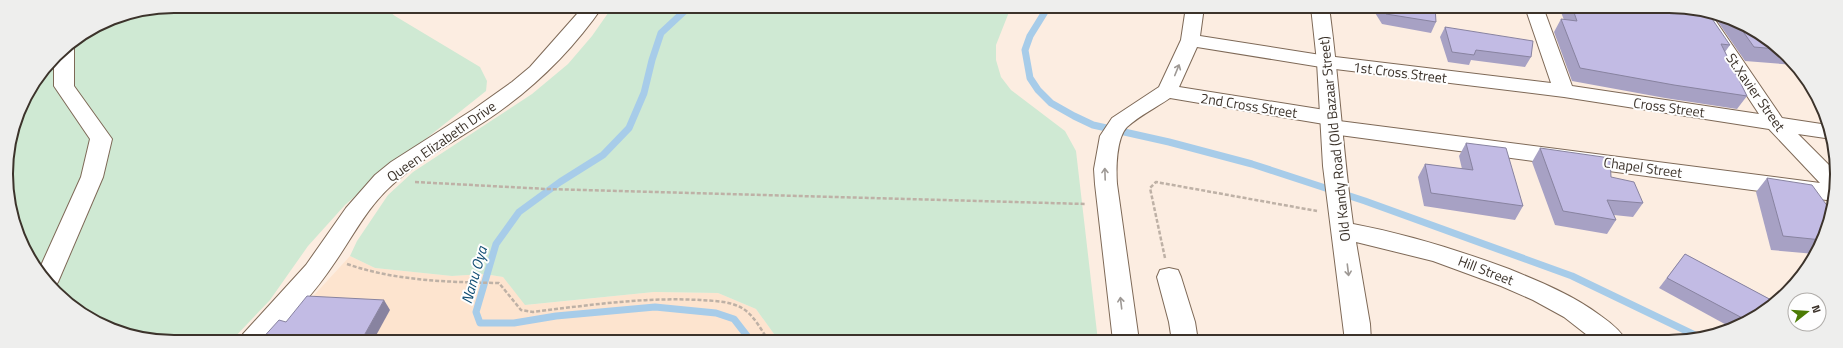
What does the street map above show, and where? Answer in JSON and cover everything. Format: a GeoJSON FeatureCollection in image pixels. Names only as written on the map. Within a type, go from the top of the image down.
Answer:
{"type":"FeatureCollection","features":[{"type":"Feature","properties":{"kind":"main road","name":"Queen Elizabeth Drive"},"geometry":{"type":"LineString","coordinates":[[258,335],[300,289],[326,257],[354,214],[383,180],[399,167],[481,114],[519,86],[537,71],[588,13]]}},
{"type":"Feature","properties":{"kind":"main road"},"geometry":{"type":"LineString","coordinates":[[1125,335],[1105,169],[1115,130],[1141,107],[1167,91],[1190,40],[1194,13]]}},
{"type":"Feature","properties":{"kind":"main road","name":"Old Kandy Road (Old Bazaar Street)"},"geometry":{"type":"LineString","coordinates":[[1321,13],[1327,62],[1334,166],[1358,335]]}},
{"type":"Feature","properties":{"kind":"main road"},"geometry":{"type":"LineString","coordinates":[[1534,13],[1564,91]]}},
{"type":"Feature","properties":{"kind":"main road","name":"St.Xavier Street"},"geometry":{"type":"LineString","coordinates":[[1704,17],[1775,123],[1830,180]]}},
{"type":"Feature","properties":{"kind":"main road","name":"1st Cross Street"},"geometry":{"type":"LineString","coordinates":[[1190,40],[1327,62],[1564,91]]}},
{"type":"Feature","properties":{"kind":"main road"},"geometry":{"type":"LineString","coordinates":[[49,275],[92,177],[101,139],[64,86],[64,56]]}},
{"type":"Feature","properties":{"kind":"main road","name":"2nd Cross Street"},"geometry":{"type":"LineString","coordinates":[[1167,91],[1331,122]]}},
{"type":"Feature","properties":{"kind":"main road","name":"Cross Street"},"geometry":{"type":"LineString","coordinates":[[1564,91],[1825,131]]}},
{"type":"Feature","properties":{"kind":"main road","name":"Chapel Street"},"geometry":{"type":"LineString","coordinates":[[1331,122],[1829,192]]}},
{"type":"Feature","properties":{"kind":"main road","name":"Hill Street"},"geometry":{"type":"LineString","coordinates":[[1342,223],[1382,237],[1426,249],[1514,281],[1577,311],[1598,325],[1607,335]]}},
{"type":"Feature","properties":{"kind":"main road"},"geometry":{"type":"LineString","coordinates":[[1169,277],[1182,322],[1184,335]]}},
{"type":"Feature","properties":{"kind":"path"},"geometry":{"type":"LineString","coordinates":[[383,180],[547,189],[1109,205]]}},
{"type":"Feature","properties":{"kind":"path"},"geometry":{"type":"LineString","coordinates":[[1169,277],[1150,188],[1156,182],[1342,223]]}},
{"type":"Feature","properties":{"kind":"path"},"geometry":{"type":"LineString","coordinates":[[326,257],[364,270],[450,282],[499,284],[521,310],[533,312],[640,298],[718,301],[742,308],[765,335]]}},
{"type":"Feature","properties":{"kind":"shaded area"},"geometry":{"type":"Polygon","coordinates":[[[350,256],[375,268],[452,276],[484,274],[503,277],[526,305],[654,292],[718,293],[756,309],[775,335],[278,335],[350,256]]]}},
{"type":"Feature","properties":{"kind":"green space"},"geometry":{"type":"Polygon","coordinates":[[[391,13],[480,67],[487,81],[486,91],[369,184],[345,205],[308,246],[270,300],[237,335],[153,334],[132,330],[112,323],[93,313],[76,302],[60,288],[46,272],[25,236],[18,216],[13,185],[14,153],[18,132],[25,112],[35,93],[46,76],[60,60],[76,46],[112,25],[132,18],[153,14],[391,13]]]}},
{"type":"Feature","properties":{"kind":"green space"},"geometry":{"type":"Polygon","coordinates":[[[608,13],[1009,13],[996,45],[996,60],[1001,77],[1011,90],[1065,131],[1076,151],[1097,335],[775,335],[756,309],[718,293],[654,292],[525,305],[503,277],[484,274],[452,276],[375,268],[350,256],[357,241],[388,195],[413,172],[532,94],[568,64],[592,36],[608,13]]]}},
{"type":"Feature","properties":{"kind":"building"},"geometry":{"type":"Polygon","coordinates":[[[1435,13],[1436,22],[1386,14],[1435,13]]]}},
{"type":"Feature","properties":{"kind":"building"},"geometry":{"type":"Polygon","coordinates":[[[1574,13],[1680,13],[1712,18],[1730,45],[1721,44],[1747,96],[1674,85],[1580,68],[1561,19],[1577,21],[1574,13]]]}},
{"type":"Feature","properties":{"kind":"building"},"geometry":{"type":"Polygon","coordinates":[[[1445,27],[1533,41],[1531,57],[1476,50],[1474,55],[1452,52],[1445,27]]]}},
{"type":"Feature","properties":{"kind":"building"},"geometry":{"type":"Polygon","coordinates":[[[1743,32],[1770,48],[1754,47],[1743,32]]]}},
{"type":"Feature","properties":{"kind":"building"},"geometry":{"type":"Polygon","coordinates":[[[1466,143],[1506,148],[1523,206],[1431,193],[1425,164],[1473,170],[1466,143]]]}},
{"type":"Feature","properties":{"kind":"building"},"geometry":{"type":"Polygon","coordinates":[[[1540,148],[1610,158],[1611,177],[1634,182],[1643,203],[1607,200],[1616,220],[1563,211],[1540,148]]]}},
{"type":"Feature","properties":{"kind":"building"},"geometry":{"type":"Polygon","coordinates":[[[1767,178],[1812,185],[1827,205],[1825,216],[1816,239],[1783,236],[1767,178]]]}},
{"type":"Feature","properties":{"kind":"building"},"geometry":{"type":"Polygon","coordinates":[[[1685,254],[1770,299],[1741,317],[1667,278],[1685,254]]]}},
{"type":"Feature","properties":{"kind":"building"},"geometry":{"type":"Polygon","coordinates":[[[307,296],[384,300],[364,335],[265,335],[279,320],[286,322],[307,296]]]}},
{"type":"Feature","properties":{"kind":"waterway","name":"Nanu Oya"},"geometry":{"type":"LineString","coordinates":[[682,13],[661,33],[652,60],[644,93],[629,128],[603,155],[560,182],[519,212],[496,244],[476,312],[480,323],[514,323],[556,316],[655,307],[716,313],[734,319],[746,335]]}},
{"type":"Feature","properties":{"kind":"waterway"},"geometry":{"type":"LineString","coordinates":[[1044,13],[1030,36],[1025,50],[1030,78],[1038,90],[1051,103],[1074,116],[1093,125],[1169,142],[1252,164],[1365,201],[1572,276],[1692,334]]}}]}
